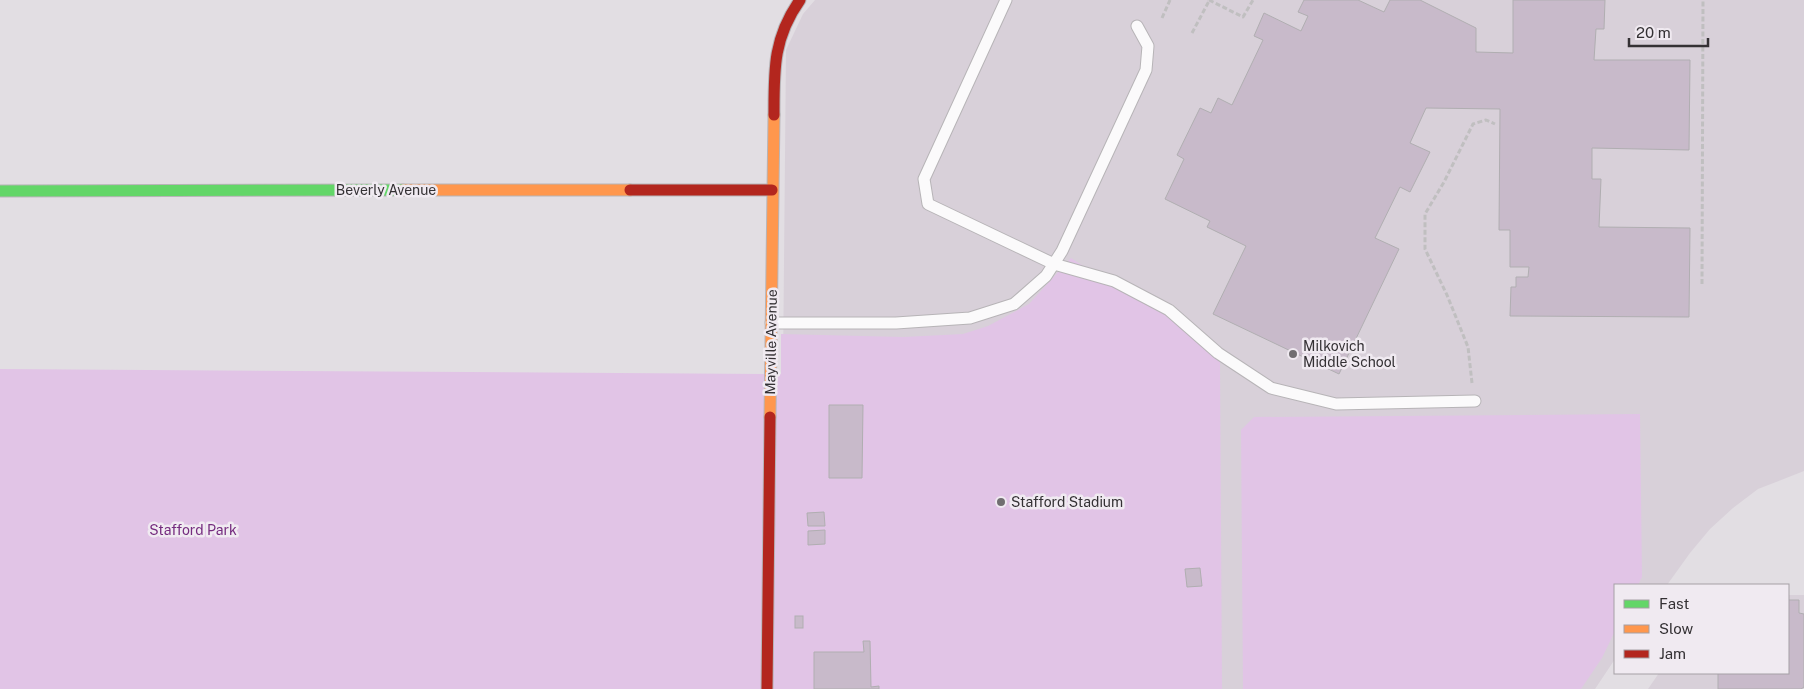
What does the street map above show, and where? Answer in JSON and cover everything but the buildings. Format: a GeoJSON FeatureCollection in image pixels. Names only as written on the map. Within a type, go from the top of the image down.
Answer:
{"type":"FeatureCollection","features":[{"type":"Feature","properties":{"kind":"street","name":"Mayville Avenue"},"geometry":{"type":"LineString","coordinates":[[767,689],[774,78],[779,39],[790,14],[800,0]]}},
{"type":"Feature","properties":{"kind":"street","name":"Beverly Avenue"},"geometry":{"type":"LineString","coordinates":[[0,191],[772,190]]}},
{"type":"Feature","properties":{"kind":"lane"},"geometry":{"type":"LineString","coordinates":[[1006,0],[924,179],[928,204],[1054,264],[1114,281],[1169,310],[1218,353],[1271,388],[1336,404],[1475,400]]}},
{"type":"Feature","properties":{"kind":"lane"},"geometry":{"type":"LineString","coordinates":[[771,324],[896,323],[970,318],[1014,304],[1046,276],[1062,251],[1146,70],[1148,46],[1137,26]]}},
{"type":"Feature","properties":{"kind":"path"},"geometry":{"type":"LineString","coordinates":[[1162,18],[1170,0]]}},
{"type":"Feature","properties":{"kind":"path"},"geometry":{"type":"LineString","coordinates":[[1192,33],[1208,0],[1243,17],[1253,0]]}},
{"type":"Feature","properties":{"kind":"path"},"geometry":{"type":"LineString","coordinates":[[1702,284],[1703,0]]}},
{"type":"Feature","properties":{"kind":"path"},"geometry":{"type":"LineString","coordinates":[[1475,400],[1468,347],[1447,295],[1425,249],[1425,214],[1444,182],[1473,124],[1486,120],[1495,124]]}},
{"type":"Feature","properties":{"kind":"shaded area","name":"Milkovich Middle School"},"geometry":{"type":"Polygon","coordinates":[[[815,0],[1804,0],[1804,471],[1758,489],[1733,508],[1710,529],[1668,584],[1614,584],[1614,660],[1595,689],[780,689],[786,50],[803,14],[815,0]]]}},
{"type":"Feature","properties":{"kind":"shaded area"},"geometry":{"type":"Polygon","coordinates":[[[1789,595],[1804,595],[1804,689],[1648,689],[1658,674],[1789,674],[1789,595]]]}},
{"type":"Feature","properties":{"kind":"green space","name":"Stafford Park"},"geometry":{"type":"Polygon","coordinates":[[[1071,258],[1091,271],[1149,301],[1220,362],[1222,689],[0,689],[0,369],[781,374],[781,334],[903,337],[963,334],[988,326],[1029,304],[1071,258]]]}},
{"type":"Feature","properties":{"kind":"green space"},"geometry":{"type":"Polygon","coordinates":[[[1640,414],[1642,577],[1638,584],[1614,584],[1614,633],[1602,658],[1581,689],[1243,689],[1241,430],[1254,417],[1640,414]]]}},
{"type":"Feature","properties":{"kind":"traffic: fast"},"geometry":{"type":"LineString","coordinates":[[0,191],[403,190]]}},
{"type":"Feature","properties":{"kind":"traffic: slow"},"geometry":{"type":"LineString","coordinates":[[770,417],[774,115]]}},
{"type":"Feature","properties":{"kind":"traffic: slow"},"geometry":{"type":"LineString","coordinates":[[403,190],[630,190]]}},
{"type":"Feature","properties":{"kind":"traffic: jam"},"geometry":{"type":"LineString","coordinates":[[774,115],[775,69],[780,41],[791,14],[800,0]]}},
{"type":"Feature","properties":{"kind":"traffic: jam"},"geometry":{"type":"LineString","coordinates":[[630,190],[772,190]]}},
{"type":"Feature","properties":{"kind":"traffic: jam"},"geometry":{"type":"LineString","coordinates":[[767,689],[770,417]]}},
{"type":"Feature","properties":{"kind":"place","name":"Milkovich Middle School"},"geometry":{"type":"Point","coordinates":[1293,354]}},
{"type":"Feature","properties":{"kind":"place","name":"Stafford Stadium"},"geometry":{"type":"Point","coordinates":[1001,502]}}]}
